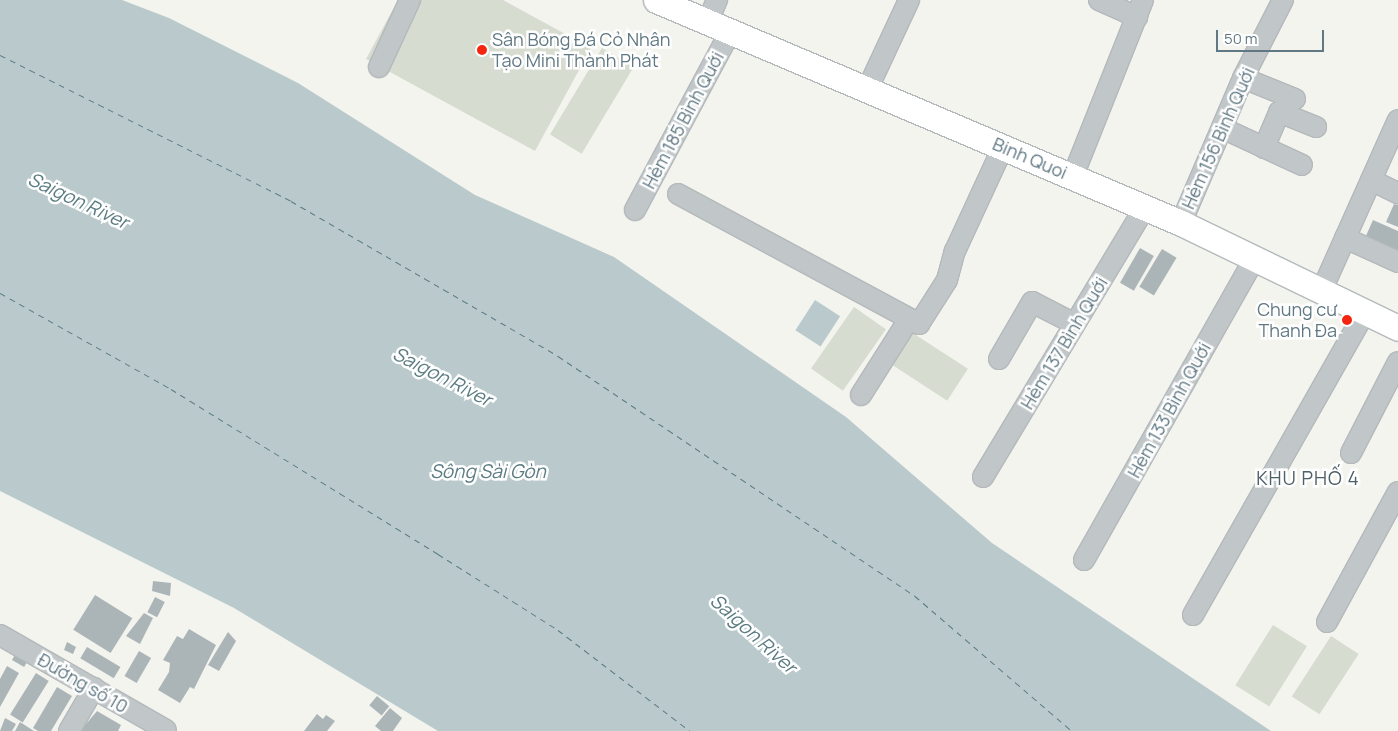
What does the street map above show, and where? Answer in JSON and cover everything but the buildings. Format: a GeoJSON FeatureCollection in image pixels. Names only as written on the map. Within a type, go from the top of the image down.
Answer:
{"type":"FeatureCollection","features":[{"type":"Feature","properties":{"kind":"main road","name":"Binh Quoi"},"geometry":{"type":"LineString","coordinates":[[656,0],[713,10],[731,30],[1182,224],[1398,328]]}},
{"type":"Feature","properties":{"kind":"street"},"geometry":{"type":"LineString","coordinates":[[379,67],[410,0]]}},
{"type":"Feature","properties":{"kind":"street"},"geometry":{"type":"LineString","coordinates":[[868,88],[909,0]]}},
{"type":"Feature","properties":{"kind":"street"},"geometry":{"type":"LineString","coordinates":[[1073,176],[1140,8],[1099,0]]}},
{"type":"Feature","properties":{"kind":"street","name":"Hẻm 156 Bình Quới"},"geometry":{"type":"LineString","coordinates":[[1182,224],[1243,78],[1283,0]]}},
{"type":"Feature","properties":{"kind":"street","name":"Hẻm 185 Bình Quới"},"geometry":{"type":"LineString","coordinates":[[635,210],[731,30]]}},
{"type":"Feature","properties":{"kind":"street"},"geometry":{"type":"LineString","coordinates":[[1243,78],[1295,99]]}},
{"type":"Feature","properties":{"kind":"street"},"geometry":{"type":"LineString","coordinates":[[1264,148],[1279,112],[1316,128]]}},
{"type":"Feature","properties":{"kind":"street"},"geometry":{"type":"LineString","coordinates":[[1321,292],[1398,120]]}},
{"type":"Feature","properties":{"kind":"street"},"geometry":{"type":"LineString","coordinates":[[1222,128],[1302,165]]}},
{"type":"Feature","properties":{"kind":"street"},"geometry":{"type":"LineString","coordinates":[[678,194],[919,324],[947,280],[955,251],[1003,147]]}},
{"type":"Feature","properties":{"kind":"street"},"geometry":{"type":"LineString","coordinates":[[1371,180],[1398,193]]}},
{"type":"Feature","properties":{"kind":"street","name":"Hẻm 137 Bình Quới"},"geometry":{"type":"LineString","coordinates":[[983,477],[1144,208]]}},
{"type":"Feature","properties":{"kind":"street"},"geometry":{"type":"LineString","coordinates":[[1345,238],[1398,262]]}},
{"type":"Feature","properties":{"kind":"street","name":"Hẻm 133 Bình Quới"},"geometry":{"type":"LineString","coordinates":[[1084,560],[1254,260]]}},
{"type":"Feature","properties":{"kind":"street"},"geometry":{"type":"LineString","coordinates":[[999,359],[1032,302],[1074,324]]}},
{"type":"Feature","properties":{"kind":"street"},"geometry":{"type":"LineString","coordinates":[[1194,615],[1366,312]]}},
{"type":"Feature","properties":{"kind":"street"},"geometry":{"type":"LineString","coordinates":[[861,395],[909,319]]}},
{"type":"Feature","properties":{"kind":"street"},"geometry":{"type":"LineString","coordinates":[[1351,453],[1398,362]]}},
{"type":"Feature","properties":{"kind":"street"},"geometry":{"type":"LineString","coordinates":[[1327,622],[1398,492]]}},
{"type":"Feature","properties":{"kind":"street","name":"Đường số 10"},"geometry":{"type":"LineString","coordinates":[[0,635],[166,730]]}},
{"type":"Feature","properties":{"kind":"street"},"geometry":{"type":"LineString","coordinates":[[69,731],[94,688]]}},
{"type":"Feature","properties":{"kind":"shaded area"},"geometry":{"type":"Polygon","coordinates":[[[398,0],[503,0],[591,48],[535,151],[366,59],[398,0]]]}},
{"type":"Feature","properties":{"kind":"shaded area"},"geometry":{"type":"Polygon","coordinates":[[[602,48],[634,67],[582,154],[550,135],[602,48]]]}},
{"type":"Feature","properties":{"kind":"shaded area"},"geometry":{"type":"Polygon","coordinates":[[[854,307],[886,329],[843,391],[811,368],[854,307]]]}},
{"type":"Feature","properties":{"kind":"shaded area"},"geometry":{"type":"Polygon","coordinates":[[[905,328],[968,369],[947,401],[884,360],[905,328]]]}},
{"type":"Feature","properties":{"kind":"shaded area"},"geometry":{"type":"Polygon","coordinates":[[[1273,625],[1307,646],[1269,706],[1235,685],[1273,625]]]}},
{"type":"Feature","properties":{"kind":"shaded area"},"geometry":{"type":"Polygon","coordinates":[[[1331,636],[1359,654],[1319,714],[1292,696],[1331,636]]]}},
{"type":"Feature","properties":{"kind":"water","name":"Sông Sài Gòn"},"geometry":{"type":"Polygon","coordinates":[[[0,0],[122,0],[169,18],[298,83],[475,195],[614,257],[846,417],[992,543],[1271,731],[438,731],[234,608],[0,491],[0,0]]]}},
{"type":"Feature","properties":{"kind":"water"},"geometry":{"type":"Polygon","coordinates":[[[815,300],[840,316],[821,347],[795,330],[815,300]]]}},
{"type":"Feature","properties":{"kind":"ferry route"},"geometry":{"type":"LineString","coordinates":[[0,55],[291,201],[558,356],[915,596],[1072,731]]}},
{"type":"Feature","properties":{"kind":"ferry route"},"geometry":{"type":"LineString","coordinates":[[0,293],[171,389],[558,630],[690,731]]}},
{"type":"Feature","properties":{"kind":"place","name":"Sân Bóng Đá Cỏ Nhân Tạo Mini Thành Phát"},"geometry":{"type":"Point","coordinates":[482,50]}},
{"type":"Feature","properties":{"kind":"place","name":"Chung cư Thanh Đa"},"geometry":{"type":"Point","coordinates":[1347,320]}},
{"type":"Feature","properties":{"kind":"district","name":"KHU PHỐ 4"},"geometry":{"type":"Point","coordinates":[1308,479]}},
{"type":"Feature","properties":{"kind":"water label","name":"Saigon River"},"geometry":{"type":"Point","coordinates":[78,201]}},
{"type":"Feature","properties":{"kind":"water label","name":"Saigon River"},"geometry":{"type":"Point","coordinates":[442,377]}},
{"type":"Feature","properties":{"kind":"water label","name":"Saigon River"},"geometry":{"type":"Point","coordinates":[753,634]}}]}
